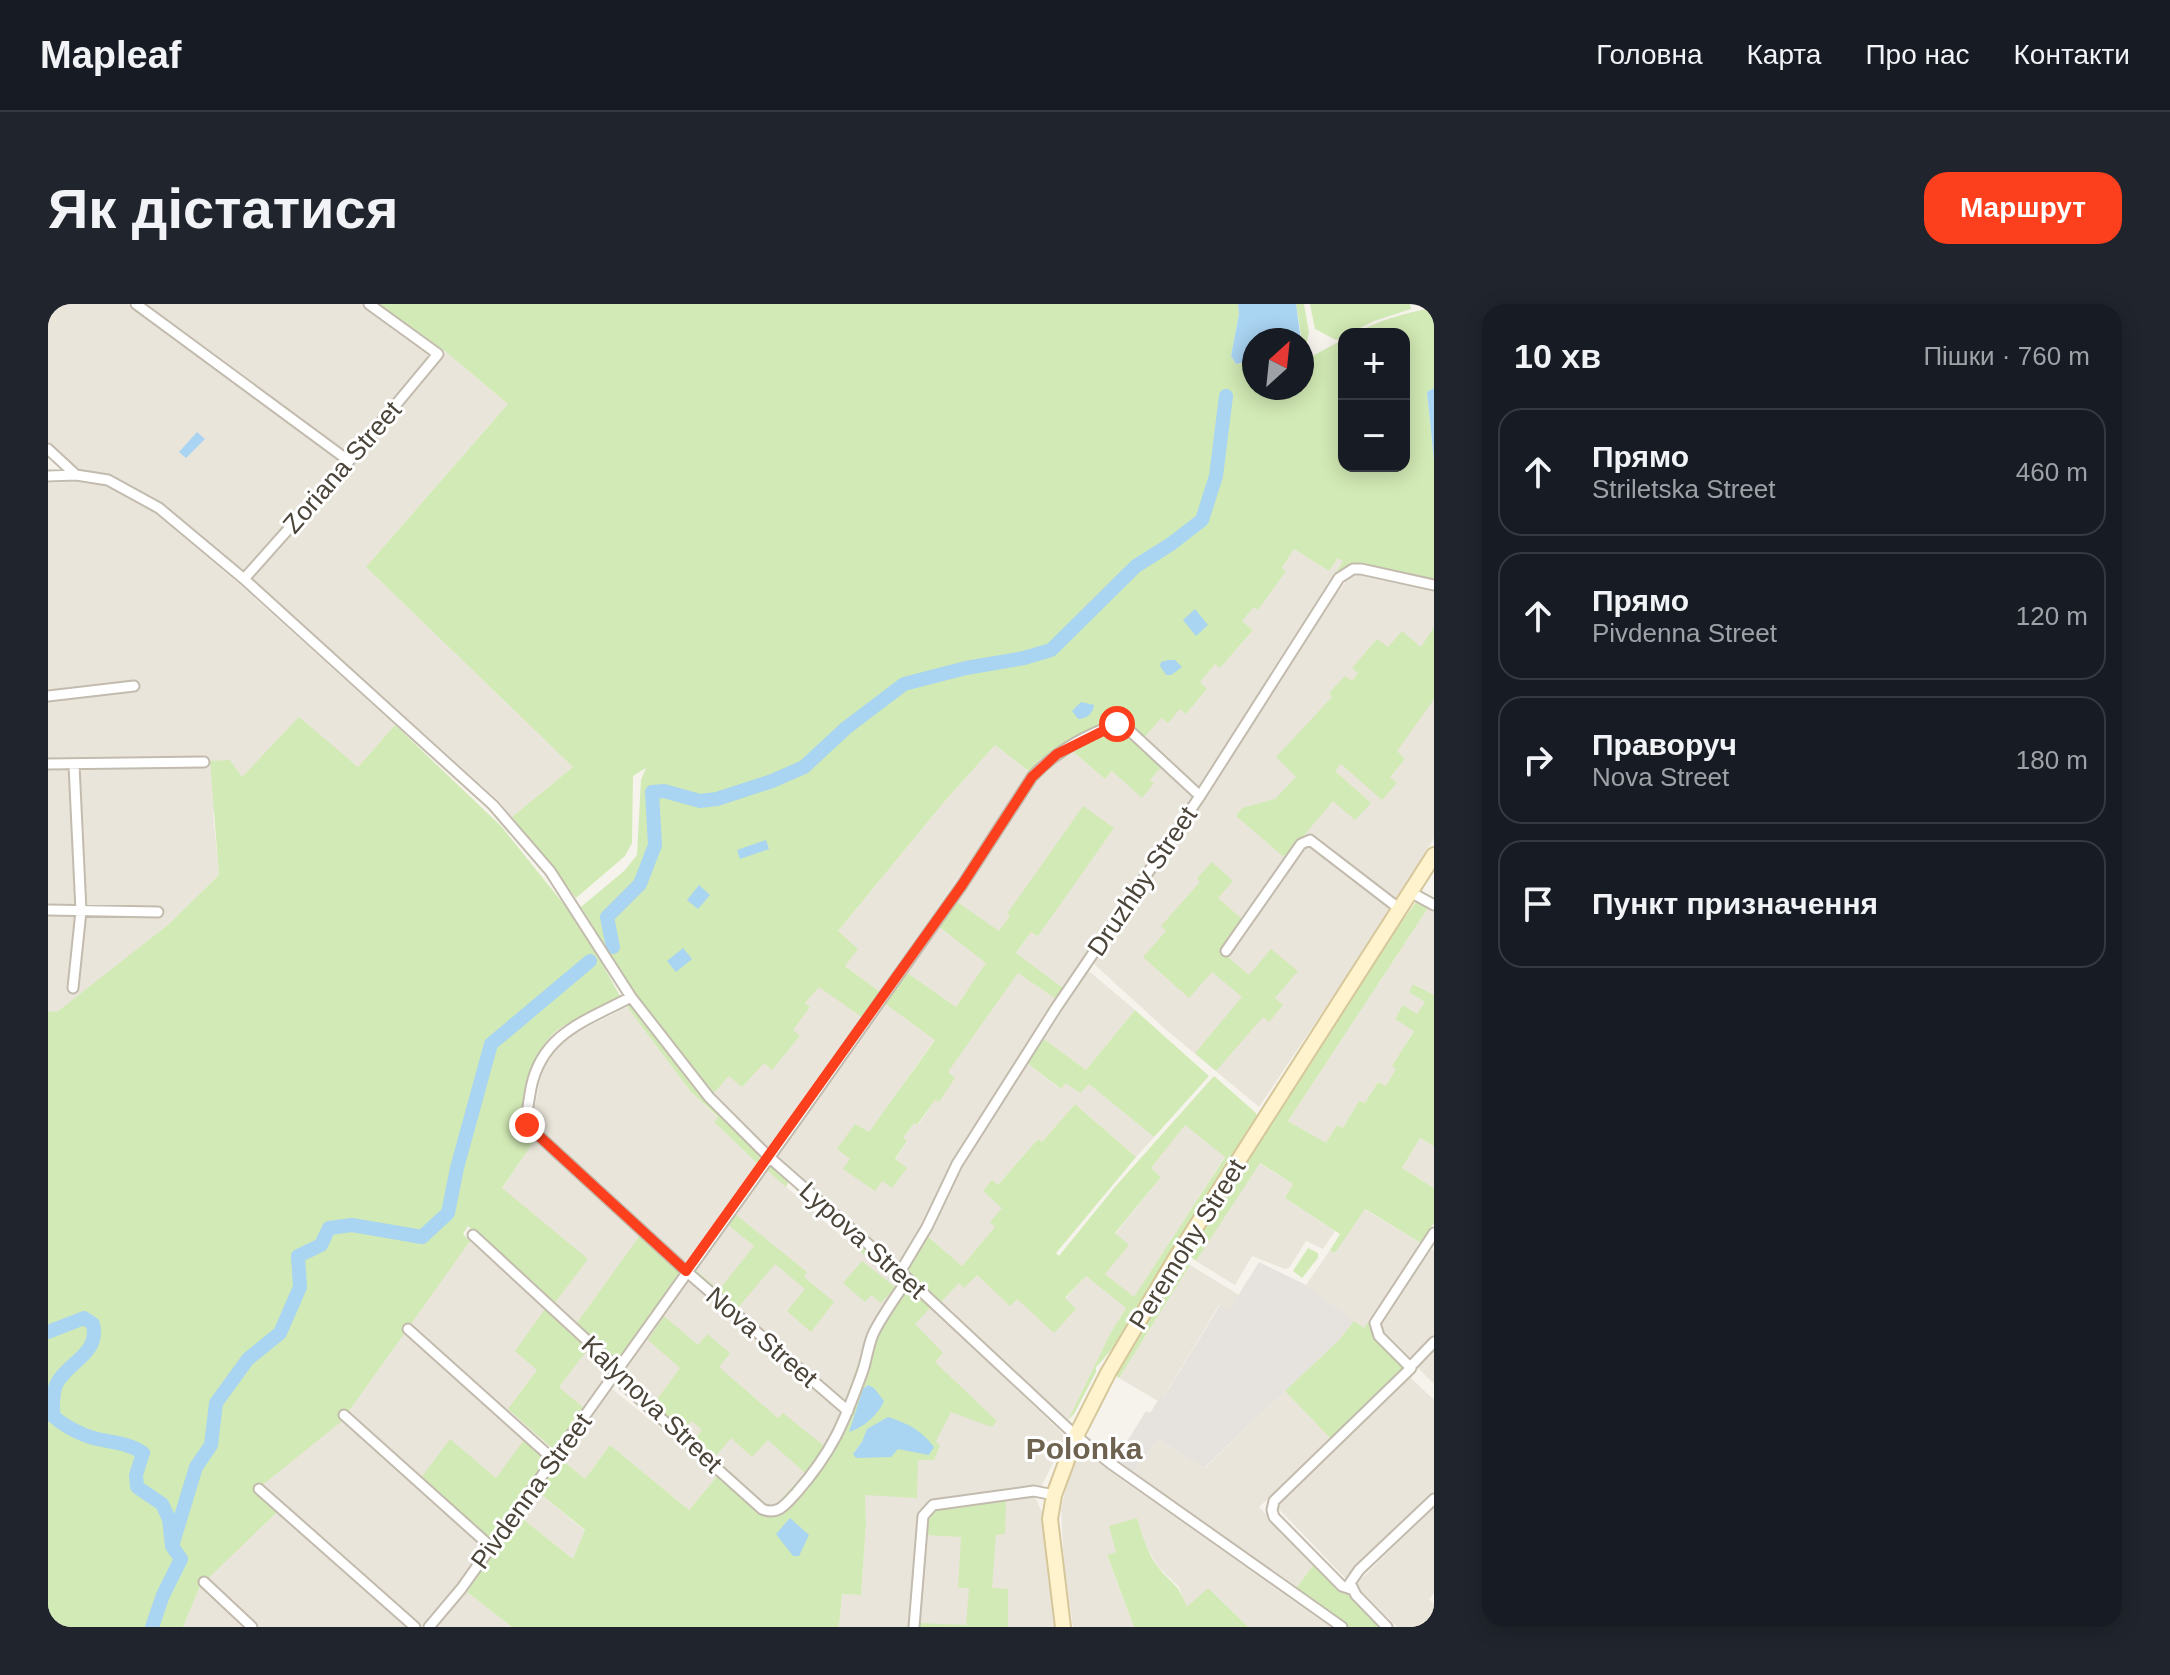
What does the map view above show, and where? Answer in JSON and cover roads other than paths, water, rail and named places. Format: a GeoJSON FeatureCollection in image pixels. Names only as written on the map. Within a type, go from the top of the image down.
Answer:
{"type":"FeatureCollection","features":[{"type":"Feature","properties":{"kind":"main road","name":"Peremohy Street"},"geometry":{"type":"LineString","coordinates":[[1063,1627],[1050,1519],[1054,1495],[1076,1436],[1108,1373],[1176,1258],[1434,855]]}},
{"type":"Feature","properties":{"kind":"street"},"geometry":{"type":"LineString","coordinates":[[136,304],[349,461]]}},
{"type":"Feature","properties":{"kind":"street","name":"Zoriana Street"},"geometry":{"type":"LineString","coordinates":[[244,579],[349,461],[438,354],[369,304]]}},
{"type":"Feature","properties":{"kind":"street"},"geometry":{"type":"LineString","coordinates":[[48,449],[76,475]]}},
{"type":"Feature","properties":{"kind":"street","name":"Lypova Street"},"geometry":{"type":"LineString","coordinates":[[48,476],[76,475],[108,480],[159,508],[244,579],[493,805],[550,871],[631,997],[709,1097],[769,1157],[904,1275],[1076,1436],[1342,1627]]}},
{"type":"Feature","properties":{"kind":"street","name":"Druzhby Street"},"geometry":{"type":"LineString","coordinates":[[904,1275],[957,1164],[1056,1008],[1200,796],[1339,578],[1346,572],[1361,569],[1434,585]]}},
{"type":"Feature","properties":{"kind":"street"},"geometry":{"type":"LineString","coordinates":[[48,696],[134,686]]}},
{"type":"Feature","properties":{"kind":"street","name":"Pivdenna Street"},"geometry":{"type":"LineString","coordinates":[[429,1627],[461,1589],[554,1460],[962,885],[1032,777],[1046,762],[1117,724],[1130,731],[1200,796]]}},
{"type":"Feature","properties":{"kind":"street"},"geometry":{"type":"LineString","coordinates":[[48,764],[204,762]]}},
{"type":"Feature","properties":{"kind":"street"},"geometry":{"type":"LineString","coordinates":[[73,988],[81,911],[74,765]]}},
{"type":"Feature","properties":{"kind":"street"},"geometry":{"type":"LineString","coordinates":[[1226,951],[1305,841],[1310,840],[1401,910]]}},
{"type":"Feature","properties":{"kind":"street"},"geometry":{"type":"LineString","coordinates":[[1412,893],[1434,905]]}},
{"type":"Feature","properties":{"kind":"street"},"geometry":{"type":"LineString","coordinates":[[48,910],[158,912]]}},
{"type":"Feature","properties":{"kind":"street","name":"Nova Street"},"geometry":{"type":"LineString","coordinates":[[631,997],[557,1037],[540,1059],[532,1083],[527,1125],[686,1271],[848,1411]]}},
{"type":"Feature","properties":{"kind":"street"},"geometry":{"type":"LineString","coordinates":[[1411,1368],[1379,1336],[1375,1323],[1434,1233]]}},
{"type":"Feature","properties":{"kind":"street","name":"Kalynova Street"},"geometry":{"type":"LineString","coordinates":[[473,1235],[618,1369],[625,1386],[648,1409],[769,1512],[776,1512],[785,1505],[816,1469],[837,1437],[873,1334],[904,1275]]}},
{"type":"Feature","properties":{"kind":"street"},"geometry":{"type":"LineString","coordinates":[[408,1329],[554,1460]]}},
{"type":"Feature","properties":{"kind":"street"},"geometry":{"type":"LineString","coordinates":[[1387,1627],[1274,1517],[1272,1510],[1274,1501],[1434,1342]]}},
{"type":"Feature","properties":{"kind":"street"},"geometry":{"type":"LineString","coordinates":[[344,1415],[490,1546]]}},
{"type":"Feature","properties":{"kind":"street"},"geometry":{"type":"LineString","coordinates":[[259,1489],[415,1627]]}},
{"type":"Feature","properties":{"kind":"street"},"geometry":{"type":"LineString","coordinates":[[914,1627],[923,1516],[927,1510],[933,1505],[1034,1491],[1054,1495]]}},
{"type":"Feature","properties":{"kind":"street"},"geometry":{"type":"LineString","coordinates":[[1351,1589],[1350,1583],[1359,1570],[1434,1499]]}},
{"type":"Feature","properties":{"kind":"street"},"geometry":{"type":"LineString","coordinates":[[204,1582],[252,1627]]}},
{"type":"Feature","properties":{"kind":"water"},"geometry":{"type":"Polygon","coordinates":[[[1238,304],[1296,304],[1299,328],[1242,328],[1242,363],[1236,364],[1231,356],[1238,304]]]}},
{"type":"Feature","properties":{"kind":"water"},"geometry":{"type":"Polygon","coordinates":[[[1434,388],[1434,460],[1427,392],[1434,388]]]}},
{"type":"Feature","properties":{"kind":"water"},"geometry":{"type":"Polygon","coordinates":[[[197,432],[205,439],[186,458],[179,452],[197,432]]]}},
{"type":"Feature","properties":{"kind":"water"},"geometry":{"type":"Polygon","coordinates":[[[1195,609],[1208,625],[1196,636],[1183,620],[1195,609]]]}},
{"type":"Feature","properties":{"kind":"water"},"geometry":{"type":"Polygon","coordinates":[[[1175,660],[1182,667],[1166,675],[1160,666],[1161,662],[1175,660]]]}},
{"type":"Feature","properties":{"kind":"water"},"geometry":{"type":"Polygon","coordinates":[[[1081,702],[1094,705],[1089,715],[1078,719],[1072,711],[1081,702]]]}},
{"type":"Feature","properties":{"kind":"water"},"geometry":{"type":"Polygon","coordinates":[[[766,840],[769,849],[740,859],[737,850],[766,840]]]}},
{"type":"Feature","properties":{"kind":"water"},"geometry":{"type":"Polygon","coordinates":[[[699,885],[710,895],[698,909],[687,900],[699,885]]]}},
{"type":"Feature","properties":{"kind":"water"},"geometry":{"type":"Polygon","coordinates":[[[683,948],[692,959],[676,972],[667,961],[683,948]]]}},
{"type":"Feature","properties":{"kind":"water"},"geometry":{"type":"Polygon","coordinates":[[[868,1385],[884,1401],[870,1420],[849,1432],[863,1389],[868,1385]]]}},
{"type":"Feature","properties":{"kind":"water"},"geometry":{"type":"Polygon","coordinates":[[[888,1417],[924,1436],[934,1447],[929,1455],[898,1449],[891,1457],[856,1458],[853,1454],[867,1429],[888,1417]]]}},
{"type":"Feature","properties":{"kind":"water"},"geometry":{"type":"Polygon","coordinates":[[[790,1518],[809,1535],[799,1556],[793,1556],[776,1534],[790,1518]]]}},
{"type":"Feature","properties":{"kind":"waterway"},"geometry":{"type":"LineString","coordinates":[[613,947],[607,917],[640,884],[655,845],[652,792],[664,791],[700,801],[717,799],[772,781],[804,767],[846,728],[904,684],[1051,650],[1136,566],[1202,520],[1216,476],[1226,396]]}},
{"type":"Feature","properties":{"kind":"waterway"},"geometry":{"type":"LineString","coordinates":[[172,1546],[196,1467],[211,1445],[216,1403],[248,1359],[280,1333],[300,1287],[298,1256],[321,1245],[329,1228],[352,1225],[422,1237],[448,1213],[491,1044],[590,961]]}},
{"type":"Feature","properties":{"kind":"waterway"},"geometry":{"type":"LineString","coordinates":[[48,1332],[84,1318],[93,1324],[94,1334],[88,1350],[62,1375],[55,1387],[53,1416],[82,1434],[130,1446],[143,1453],[136,1475],[137,1487],[162,1504],[169,1519],[172,1546],[181,1559],[163,1595],[152,1627]]}},
{"type":"Feature","properties":{"kind":"district","name":"Polonka"},"geometry":{"type":"Point","coordinates":[1084,1448]}}]}
